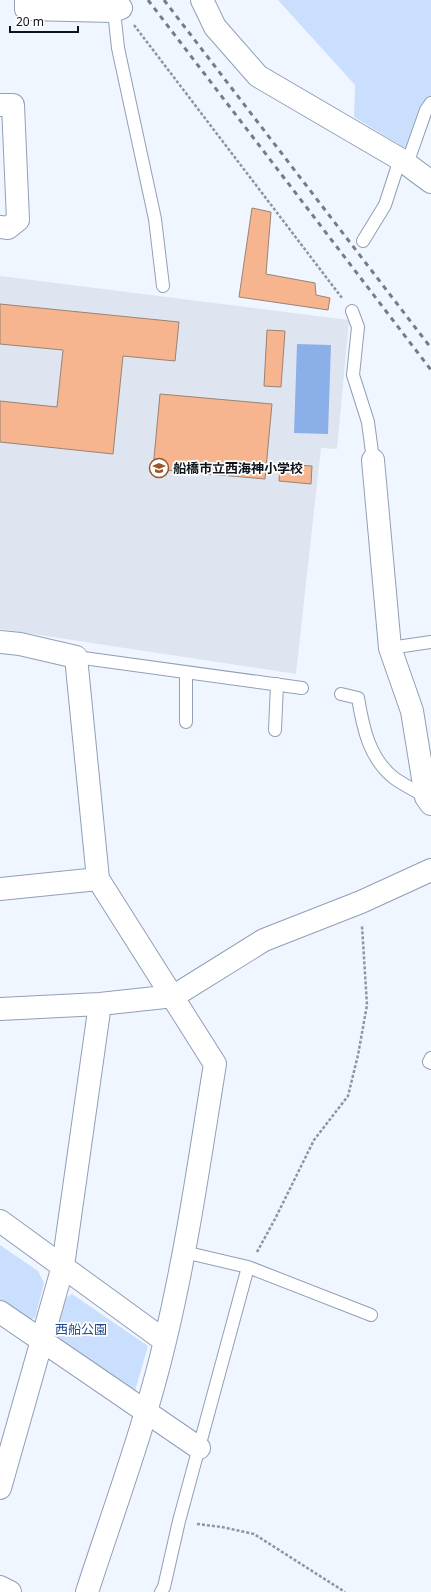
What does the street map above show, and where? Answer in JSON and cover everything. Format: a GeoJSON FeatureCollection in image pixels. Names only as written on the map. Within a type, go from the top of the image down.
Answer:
{"type":"FeatureCollection","features":[{"type":"Feature","properties":{"kind":"street"},"geometry":{"type":"LineString","coordinates":[[26,0],[26,9],[118,10]]}},
{"type":"Feature","properties":{"kind":"street"},"geometry":{"type":"LineString","coordinates":[[202,0],[215,27],[258,76],[404,161],[431,182]]}},
{"type":"Feature","properties":{"kind":"street"},"geometry":{"type":"LineString","coordinates":[[0,105],[12,104],[18,220],[8,228],[0,227]]}},
{"type":"Feature","properties":{"kind":"street"},"geometry":{"type":"LineString","coordinates":[[373,460],[390,648],[412,711],[429,801]]}},
{"type":"Feature","properties":{"kind":"street"},"geometry":{"type":"LineString","coordinates":[[0,642],[20,644],[76,657],[98,880],[174,996],[216,1064],[184,1252],[165,1341],[146,1411],[87,1592]]}},
{"type":"Feature","properties":{"kind":"street"},"geometry":{"type":"LineString","coordinates":[[0,1009],[100,1004],[174,996],[264,940],[361,902],[431,870]]}},
{"type":"Feature","properties":{"kind":"street"},"geometry":{"type":"LineString","coordinates":[[0,889],[98,880]]}},
{"type":"Feature","properties":{"kind":"street"},"geometry":{"type":"LineString","coordinates":[[0,1488],[63,1266],[100,1004]]}},
{"type":"Feature","properties":{"kind":"street"},"geometry":{"type":"LineString","coordinates":[[0,1220],[165,1341]]}},
{"type":"Feature","properties":{"kind":"street"},"geometry":{"type":"LineString","coordinates":[[0,1312],[199,1448]]}},
{"type":"Feature","properties":{"kind":"street"},"geometry":{"type":"LineString","coordinates":[[0,1587],[10,1592]]}},
{"type":"Feature","properties":{"kind":"lane"},"geometry":{"type":"LineString","coordinates":[[118,10],[118,48],[155,219],[163,286]]}},
{"type":"Feature","properties":{"kind":"lane"},"geometry":{"type":"LineString","coordinates":[[363,240],[386,205],[426,110],[431,103]]}},
{"type":"Feature","properties":{"kind":"lane"},"geometry":{"type":"LineString","coordinates":[[352,311],[358,327],[353,375],[368,422],[373,460]]}},
{"type":"Feature","properties":{"kind":"lane"},"geometry":{"type":"LineString","coordinates":[[390,648],[431,642]]}},
{"type":"Feature","properties":{"kind":"lane"},"geometry":{"type":"LineString","coordinates":[[76,657],[302,688]]}},
{"type":"Feature","properties":{"kind":"lane"},"geometry":{"type":"LineString","coordinates":[[186,672],[186,722]]}},
{"type":"Feature","properties":{"kind":"lane"},"geometry":{"type":"LineString","coordinates":[[275,730],[277,684]]}},
{"type":"Feature","properties":{"kind":"lane"},"geometry":{"type":"LineString","coordinates":[[341,694],[358,698],[364,729],[374,755],[394,778],[429,801]]}},
{"type":"Feature","properties":{"kind":"lane"},"geometry":{"type":"LineString","coordinates":[[431,1058],[429,1062],[431,1063]]}},
{"type":"Feature","properties":{"kind":"lane"},"geometry":{"type":"LineString","coordinates":[[184,1252],[248,1267],[371,1315]]}},
{"type":"Feature","properties":{"kind":"lane"},"geometry":{"type":"LineString","coordinates":[[162,1592],[178,1521],[248,1267]]}},
{"type":"Feature","properties":{"kind":"path"},"geometry":{"type":"LineString","coordinates":[[118,10],[352,311]]}},
{"type":"Feature","properties":{"kind":"path"},"geometry":{"type":"LineString","coordinates":[[248,1267],[275,1219],[314,1140],[348,1096],[358,1055],[367,1005],[361,902]]}},
{"type":"Feature","properties":{"kind":"path"},"geometry":{"type":"LineString","coordinates":[[178,1521],[222,1527],[254,1534],[345,1592]]}},
{"type":"Feature","properties":{"kind":"shaded area","name":"船橋市立西海神小学校"},"geometry":{"type":"Polygon","coordinates":[[[0,276],[349,320],[337,449],[321,448],[296,674],[0,629],[0,276]]]}},
{"type":"Feature","properties":{"kind":"green space"},"geometry":{"type":"Polygon","coordinates":[[[278,0],[431,0],[431,118],[405,148],[354,117],[355,85],[278,0]]]}},
{"type":"Feature","properties":{"kind":"green space","name":"西船公園"},"geometry":{"type":"Polygon","coordinates":[[[0,1245],[38,1271],[44,1283],[35,1318],[28,1320],[0,1303],[0,1245]]]}},
{"type":"Feature","properties":{"kind":"green space","name":"西船公園"},"geometry":{"type":"Polygon","coordinates":[[[72,1294],[148,1346],[135,1391],[62,1345],[54,1332],[67,1297],[72,1294]]]}},
{"type":"Feature","properties":{"kind":"water"},"geometry":{"type":"Polygon","coordinates":[[[297,344],[331,345],[328,434],[294,433],[297,344]]]}},
{"type":"Feature","properties":{"kind":"building"},"geometry":{"type":"Polygon","coordinates":[[[252,208],[271,212],[266,274],[315,283],[316,295],[330,298],[328,310],[239,297],[252,208]]]}},
{"type":"Feature","properties":{"kind":"building"},"geometry":{"type":"Polygon","coordinates":[[[0,304],[179,322],[175,361],[123,356],[113,454],[0,442],[0,401],[57,407],[63,350],[0,344],[0,304]]]}},
{"type":"Feature","properties":{"kind":"building"},"geometry":{"type":"Polygon","coordinates":[[[267,330],[285,331],[281,387],[264,386],[267,330]]]}},
{"type":"Feature","properties":{"kind":"building"},"geometry":{"type":"Polygon","coordinates":[[[160,394],[272,404],[265,479],[153,469],[160,394]]]}},
{"type":"Feature","properties":{"kind":"building"},"geometry":{"type":"Polygon","coordinates":[[[280,464],[312,466],[311,484],[279,481],[280,464]]]}},
{"type":"Feature","properties":{"kind":"railway"},"geometry":{"type":"LineString","coordinates":[[148,0],[431,370]]}},
{"type":"Feature","properties":{"kind":"railway"},"geometry":{"type":"LineString","coordinates":[[164,0],[431,348]]}},
{"type":"Feature","properties":{"kind":"place","name":"船橋市立西海神小学校"},"geometry":{"type":"Point","coordinates":[159,468]}}]}
